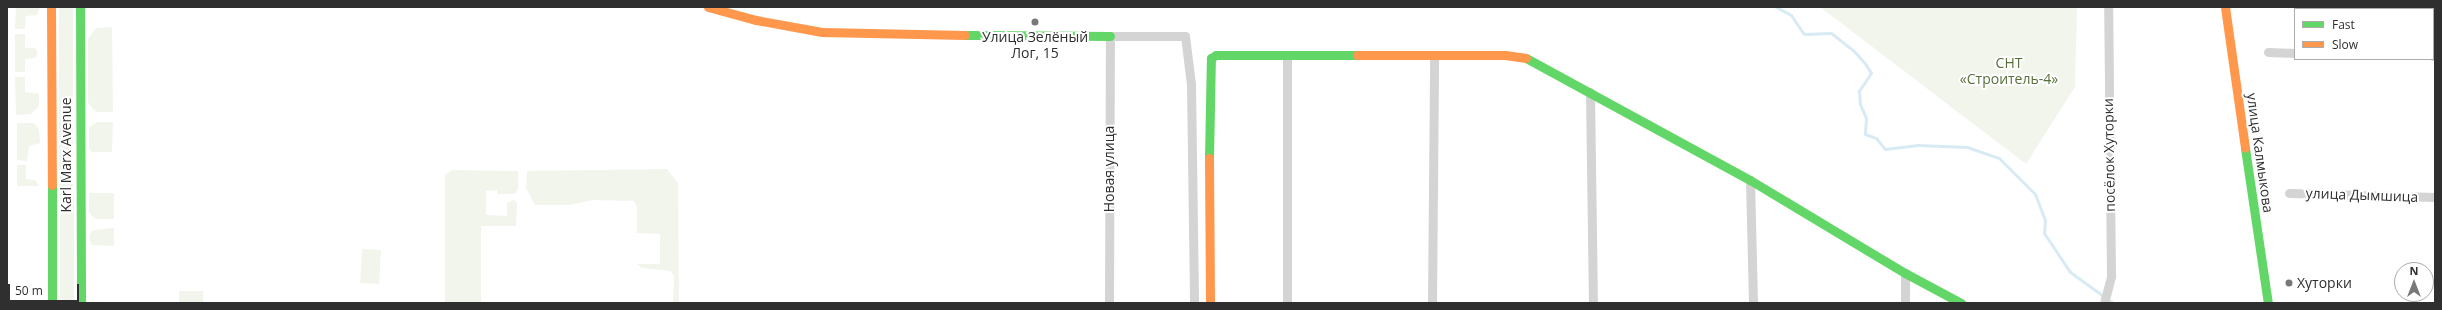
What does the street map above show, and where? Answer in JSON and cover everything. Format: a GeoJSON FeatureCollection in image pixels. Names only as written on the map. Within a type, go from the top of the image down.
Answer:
{"type":"FeatureCollection","features":[{"type":"Feature","properties":{"kind":"street","name":"Karl Marx Avenue"},"geometry":{"type":"LineString","coordinates":[[51,7],[52,303]]}},
{"type":"Feature","properties":{"kind":"street","name":"Karl Marx Avenue"},"geometry":{"type":"LineString","coordinates":[[80,7],[81,303]]}},
{"type":"Feature","properties":{"kind":"street"},"geometry":{"type":"LineString","coordinates":[[708,7],[756,20],[822,32],[888,35],[1185,36],[1191,84],[1194,303]]}},
{"type":"Feature","properties":{"kind":"street","name":"посёлок Хуторки"},"geometry":{"type":"LineString","coordinates":[[2104,303],[2110,276],[2108,7]]}},
{"type":"Feature","properties":{"kind":"street","name":"улица Калмыкова"},"geometry":{"type":"LineString","coordinates":[[2225,7],[2268,303]]}},
{"type":"Feature","properties":{"kind":"street","name":"Новая улица"},"geometry":{"type":"LineString","coordinates":[[1109,303],[1110,36]]}},
{"type":"Feature","properties":{"kind":"street"},"geometry":{"type":"LineString","coordinates":[[2268,52],[2294,53]]}},
{"type":"Feature","properties":{"kind":"street"},"geometry":{"type":"LineString","coordinates":[[1210,303],[1209,60],[1216,55],[1521,56],[1750,180],[1904,273],[1961,303]]}},
{"type":"Feature","properties":{"kind":"street"},"geometry":{"type":"LineString","coordinates":[[1287,55],[1287,303]]}},
{"type":"Feature","properties":{"kind":"street"},"geometry":{"type":"LineString","coordinates":[[1432,303],[1434,56]]}},
{"type":"Feature","properties":{"kind":"street"},"geometry":{"type":"LineString","coordinates":[[1590,92],[1593,303]]}},
{"type":"Feature","properties":{"kind":"street"},"geometry":{"type":"LineString","coordinates":[[1750,180],[1753,303]]}},
{"type":"Feature","properties":{"kind":"street","name":"улица Дымшица"},"geometry":{"type":"LineString","coordinates":[[2289,193],[2435,197]]}},
{"type":"Feature","properties":{"kind":"street"},"geometry":{"type":"LineString","coordinates":[[1904,273],[1905,303]]}},
{"type":"Feature","properties":{"kind":"green space"},"geometry":{"type":"Polygon","coordinates":[[[16,7],[40,7],[37,15],[26,16],[25,29],[15,29],[16,7]]]}},
{"type":"Feature","properties":{"kind":"green space"},"geometry":{"type":"Polygon","coordinates":[[[59,7],[73,7],[73,187],[59,187],[59,7]]]}},
{"type":"Feature","properties":{"kind":"green space","name":"СНТ «Строитель-4»"},"geometry":{"type":"Polygon","coordinates":[[[1820,7],[2077,7],[2075,87],[2026,164],[1820,7]]]}},
{"type":"Feature","properties":{"kind":"green space"},"geometry":{"type":"Polygon","coordinates":[[[112,27],[113,112],[96,112],[88,103],[88,39],[96,28],[112,27]]]}},
{"type":"Feature","properties":{"kind":"green space"},"geometry":{"type":"Polygon","coordinates":[[[15,34],[25,34],[25,48],[35,48],[38,53],[35,58],[25,59],[25,72],[15,72],[15,34]]]}},
{"type":"Feature","properties":{"kind":"green space"},"geometry":{"type":"Polygon","coordinates":[[[15,77],[25,77],[25,92],[39,94],[39,106],[31,114],[16,115],[15,77]]]}},
{"type":"Feature","properties":{"kind":"green space"},"geometry":{"type":"Polygon","coordinates":[[[97,122],[113,122],[112,152],[92,152],[89,149],[89,128],[97,122]]]}},
{"type":"Feature","properties":{"kind":"green space"},"geometry":{"type":"Polygon","coordinates":[[[17,123],[34,123],[39,129],[40,143],[29,146],[27,161],[17,160],[17,123]]]}},
{"type":"Feature","properties":{"kind":"green space"},"geometry":{"type":"Polygon","coordinates":[[[17,165],[26,165],[26,179],[35,180],[39,186],[17,186],[17,165]]]}},
{"type":"Feature","properties":{"kind":"green space"},"geometry":{"type":"Polygon","coordinates":[[[667,169],[678,183],[679,303],[673,303],[674,276],[670,271],[642,268],[637,264],[660,264],[660,234],[637,233],[637,207],[634,201],[593,200],[569,205],[535,205],[526,188],[527,171],[667,169]]]}},
{"type":"Feature","properties":{"kind":"green space"},"geometry":{"type":"Polygon","coordinates":[[[452,170],[518,171],[518,189],[515,194],[497,194],[497,190],[486,191],[486,215],[507,216],[507,203],[514,200],[517,203],[516,226],[481,226],[481,303],[445,303],[445,175],[452,170]]]}},
{"type":"Feature","properties":{"kind":"green space"},"geometry":{"type":"Polygon","coordinates":[[[89,193],[114,193],[114,219],[96,219],[92,216],[89,212],[89,193]]]}},
{"type":"Feature","properties":{"kind":"green space"},"geometry":{"type":"Polygon","coordinates":[[[60,194],[74,194],[74,303],[60,303],[60,194]]]}},
{"type":"Feature","properties":{"kind":"green space"},"geometry":{"type":"Polygon","coordinates":[[[114,228],[114,246],[91,245],[89,236],[93,230],[114,228]]]}},
{"type":"Feature","properties":{"kind":"green space"},"geometry":{"type":"Polygon","coordinates":[[[362,249],[381,250],[379,284],[360,283],[362,249]]]}},
{"type":"Feature","properties":{"kind":"green space"},"geometry":{"type":"Polygon","coordinates":[[[179,291],[203,291],[203,303],[179,303],[179,291]]]}},
{"type":"Feature","properties":{"kind":"waterway"},"geometry":{"type":"LineString","coordinates":[[1776,7],[1791,15],[1804,34],[1831,33],[1854,51],[1866,65],[1871,73],[1859,91],[1860,104],[1866,118],[1865,134],[1876,138],[1885,149],[1918,145],[1967,147],[1999,158],[2035,194],[2045,220],[2044,233],[2070,272],[2113,303]]}},
{"type":"Feature","properties":{"kind":"traffic: fast"},"geometry":{"type":"LineString","coordinates":[[80,7],[81,303]]}},
{"type":"Feature","properties":{"kind":"traffic: fast"},"geometry":{"type":"LineString","coordinates":[[965,35],[1110,36]]}},
{"type":"Feature","properties":{"kind":"traffic: fast"},"geometry":{"type":"LineString","coordinates":[[1209,158],[1211,58],[1216,55],[1357,55]]}},
{"type":"Feature","properties":{"kind":"traffic: fast"},"geometry":{"type":"LineString","coordinates":[[1526,58],[1750,180],[1905,273],[1961,303]]}},
{"type":"Feature","properties":{"kind":"traffic: fast"},"geometry":{"type":"LineString","coordinates":[[2245,148],[2268,303]]}},
{"type":"Feature","properties":{"kind":"traffic: fast"},"geometry":{"type":"LineString","coordinates":[[52,185],[52,303]]}},
{"type":"Feature","properties":{"kind":"traffic: slow"},"geometry":{"type":"LineString","coordinates":[[51,7],[52,185]]}},
{"type":"Feature","properties":{"kind":"traffic: slow"},"geometry":{"type":"LineString","coordinates":[[708,7],[756,20],[822,32],[965,35]]}},
{"type":"Feature","properties":{"kind":"traffic: slow"},"geometry":{"type":"LineString","coordinates":[[2225,7],[2245,148]]}},
{"type":"Feature","properties":{"kind":"traffic: slow"},"geometry":{"type":"LineString","coordinates":[[1357,55],[1505,55],[1526,58]]}},
{"type":"Feature","properties":{"kind":"traffic: slow"},"geometry":{"type":"LineString","coordinates":[[1209,158],[1210,303]]}},
{"type":"Feature","properties":{"kind":"place","name":"Улица Зелёный Лог, 15"},"geometry":{"type":"Point","coordinates":[1035,22]}},
{"type":"Feature","properties":{"kind":"place","name":"Хуторки"},"geometry":{"type":"Point","coordinates":[2289,283]}}]}
